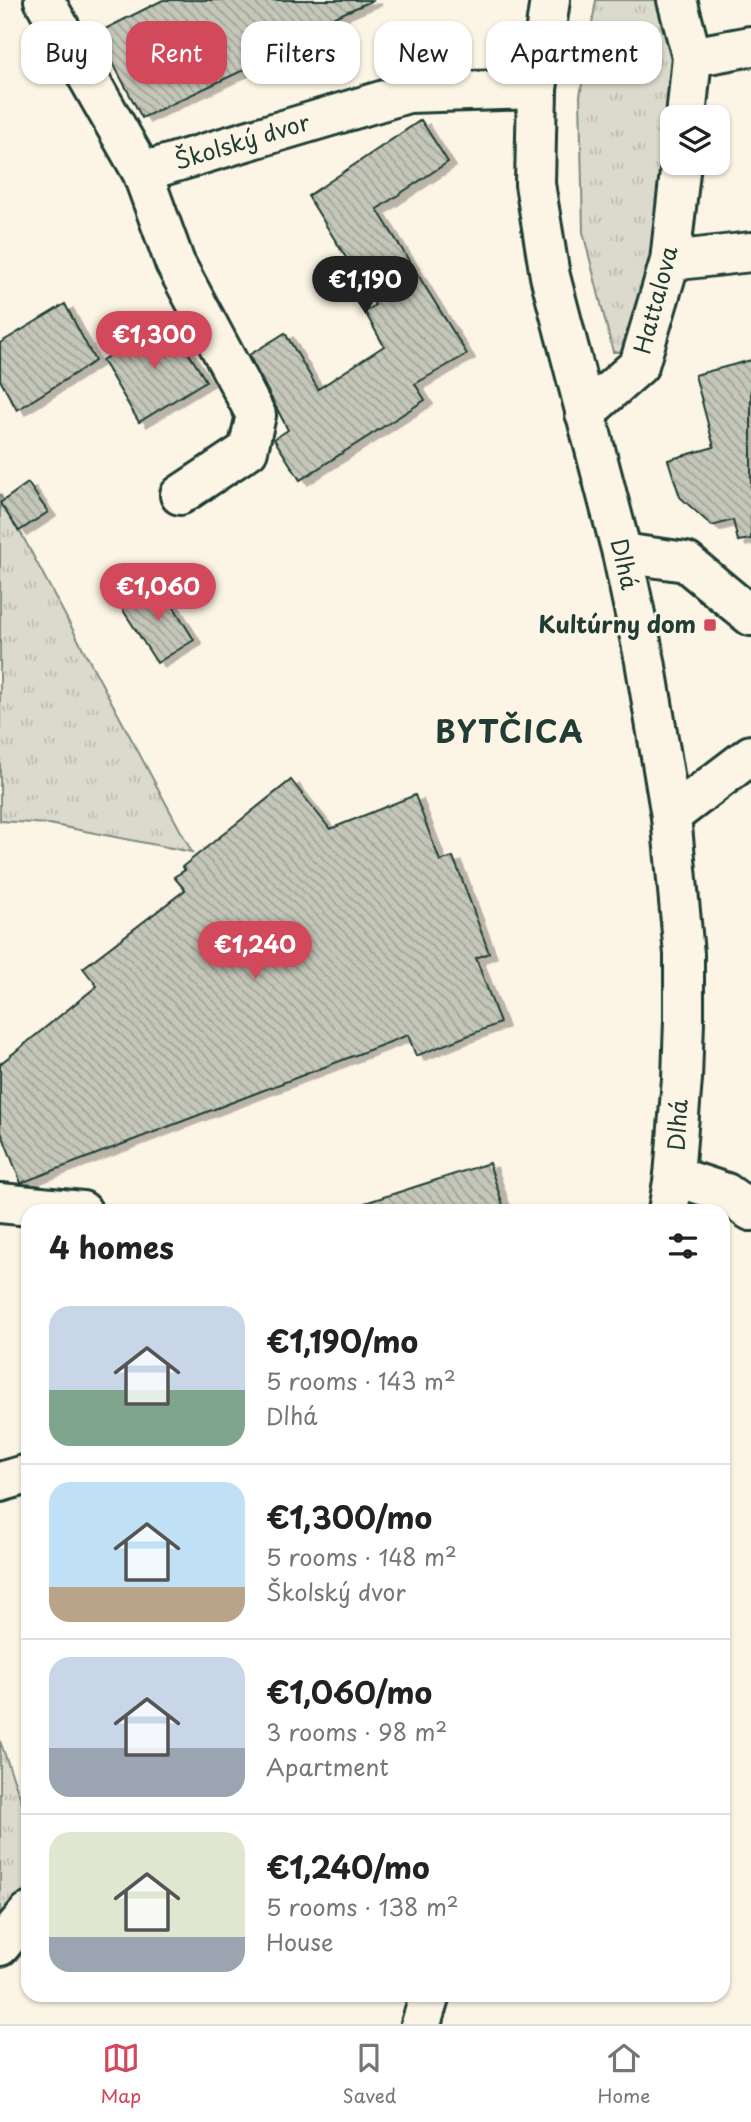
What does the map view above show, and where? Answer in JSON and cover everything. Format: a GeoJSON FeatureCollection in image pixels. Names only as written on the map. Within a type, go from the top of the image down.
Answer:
{"type":"FeatureCollection","features":[{"type":"Feature","properties":{"kind":"street","name":"Školský dvor"},"geometry":{"type":"LineString","coordinates":[[44,0],[142,172],[408,93],[537,89]]}},
{"type":"Feature","properties":{"kind":"street","name":"Dlhá"},"geometry":{"type":"LineString","coordinates":[[550,0],[537,89],[536,184],[550,276],[622,553],[645,661],[671,816],[684,954],[682,1079],[671,1193]]}},
{"type":"Feature","properties":{"kind":"street"},"geometry":{"type":"LineString","coordinates":[[677,0],[692,57],[687,105]]}},
{"type":"Feature","properties":{"kind":"street"},"geometry":{"type":"LineString","coordinates":[[692,57],[751,46]]}},
{"type":"Feature","properties":{"kind":"street"},"geometry":{"type":"LineString","coordinates":[[142,172],[175,263],[256,415],[248,450],[180,495]]}},
{"type":"Feature","properties":{"kind":"street","name":"Hattalova"},"geometry":{"type":"LineString","coordinates":[[585,413],[639,365],[670,261],[680,175]]}},
{"type":"Feature","properties":{"kind":"street"},"geometry":{"type":"LineString","coordinates":[[670,261],[751,252]]}},
{"type":"Feature","properties":{"kind":"street"},"geometry":{"type":"LineString","coordinates":[[622,553],[687,562],[751,616]]}},
{"type":"Feature","properties":{"kind":"street"},"geometry":{"type":"LineString","coordinates":[[671,816],[751,755]]}},
{"type":"Feature","properties":{"kind":"street"},"geometry":{"type":"LineString","coordinates":[[671,1193],[726,1193],[751,1211]]}},
{"type":"Feature","properties":{"kind":"street"},"geometry":{"type":"LineString","coordinates":[[0,1203],[21,1205]]}},
{"type":"Feature","properties":{"kind":"street"},"geometry":{"type":"LineString","coordinates":[[0,1482],[21,1476]]}},
{"type":"Feature","properties":{"kind":"street"},"geometry":{"type":"LineString","coordinates":[[0,1946],[21,1921]]}},
{"type":"Feature","properties":{"kind":"street"},"geometry":{"type":"LineString","coordinates":[[421,2024],[428,2002]]}},
{"type":"Feature","properties":{"kind":"green space"},"geometry":{"type":"Polygon","coordinates":[[[596,0],[667,0],[677,29],[673,105],[660,105],[660,175],[670,175],[638,314],[621,352],[613,352],[583,232],[580,96],[582,84],[662,84],[662,21],[592,21],[596,0]]]}},
{"type":"Feature","properties":{"kind":"green space"},"geometry":{"type":"Polygon","coordinates":[[[0,494],[192,852],[49,824],[0,821],[0,494]]]}},
{"type":"Feature","properties":{"kind":"green space"},"geometry":{"type":"Polygon","coordinates":[[[0,1741],[21,1800],[21,1895],[0,1925],[0,1741]]]}},
{"type":"Feature","properties":{"kind":"building"},"geometry":{"type":"Polygon","coordinates":[[[163,0],[374,0],[325,21],[241,21],[241,71],[227,78],[227,21],[126,21],[126,84],[214,84],[142,118],[112,61],[112,26],[163,0]]]}},
{"type":"Feature","properties":{"kind":"building"},"geometry":{"type":"Polygon","coordinates":[[[421,120],[448,162],[377,209],[467,354],[415,384],[425,400],[300,480],[274,439],[288,430],[249,355],[285,333],[318,389],[384,346],[365,312],[375,305],[308,196],[421,120]]]}},
{"type":"Feature","properties":{"kind":"building"},"geometry":{"type":"Polygon","coordinates":[[[65,304],[95,361],[17,410],[0,380],[0,343],[65,304]]]}},
{"type":"Feature","properties":{"kind":"building"},"geometry":{"type":"Polygon","coordinates":[[[168,320],[206,381],[139,422],[102,360],[168,320]]]}},
{"type":"Feature","properties":{"kind":"building"},"geometry":{"type":"Polygon","coordinates":[[[751,360],[751,539],[738,541],[733,520],[712,526],[680,497],[668,460],[714,447],[695,375],[751,360]]]}},
{"type":"Feature","properties":{"kind":"building"},"geometry":{"type":"Polygon","coordinates":[[[28,483],[48,512],[19,531],[0,503],[28,483]]]}},
{"type":"Feature","properties":{"kind":"building"},"geometry":{"type":"Polygon","coordinates":[[[159,583],[194,640],[157,663],[121,607],[159,583]]]}},
{"type":"Feature","properties":{"kind":"building"},"geometry":{"type":"Polygon","coordinates":[[[291,780],[330,829],[415,795],[440,861],[453,857],[460,874],[489,953],[476,958],[500,1023],[416,1056],[408,1035],[21,1183],[0,1129],[0,1064],[97,986],[83,968],[185,890],[174,877],[185,870],[182,867],[291,780]]]}},
{"type":"Feature","properties":{"kind":"building"},"geometry":{"type":"Polygon","coordinates":[[[489,1163],[503,1204],[365,1204],[489,1163]]]}},
{"type":"Feature","properties":{"kind":"place","name":"Kultúrny dom"},"geometry":{"type":"Point","coordinates":[710,625]}},
{"type":"Feature","properties":{"kind":"district","name":"BYTČICA"},"geometry":{"type":"Point","coordinates":[510,733]}}]}
